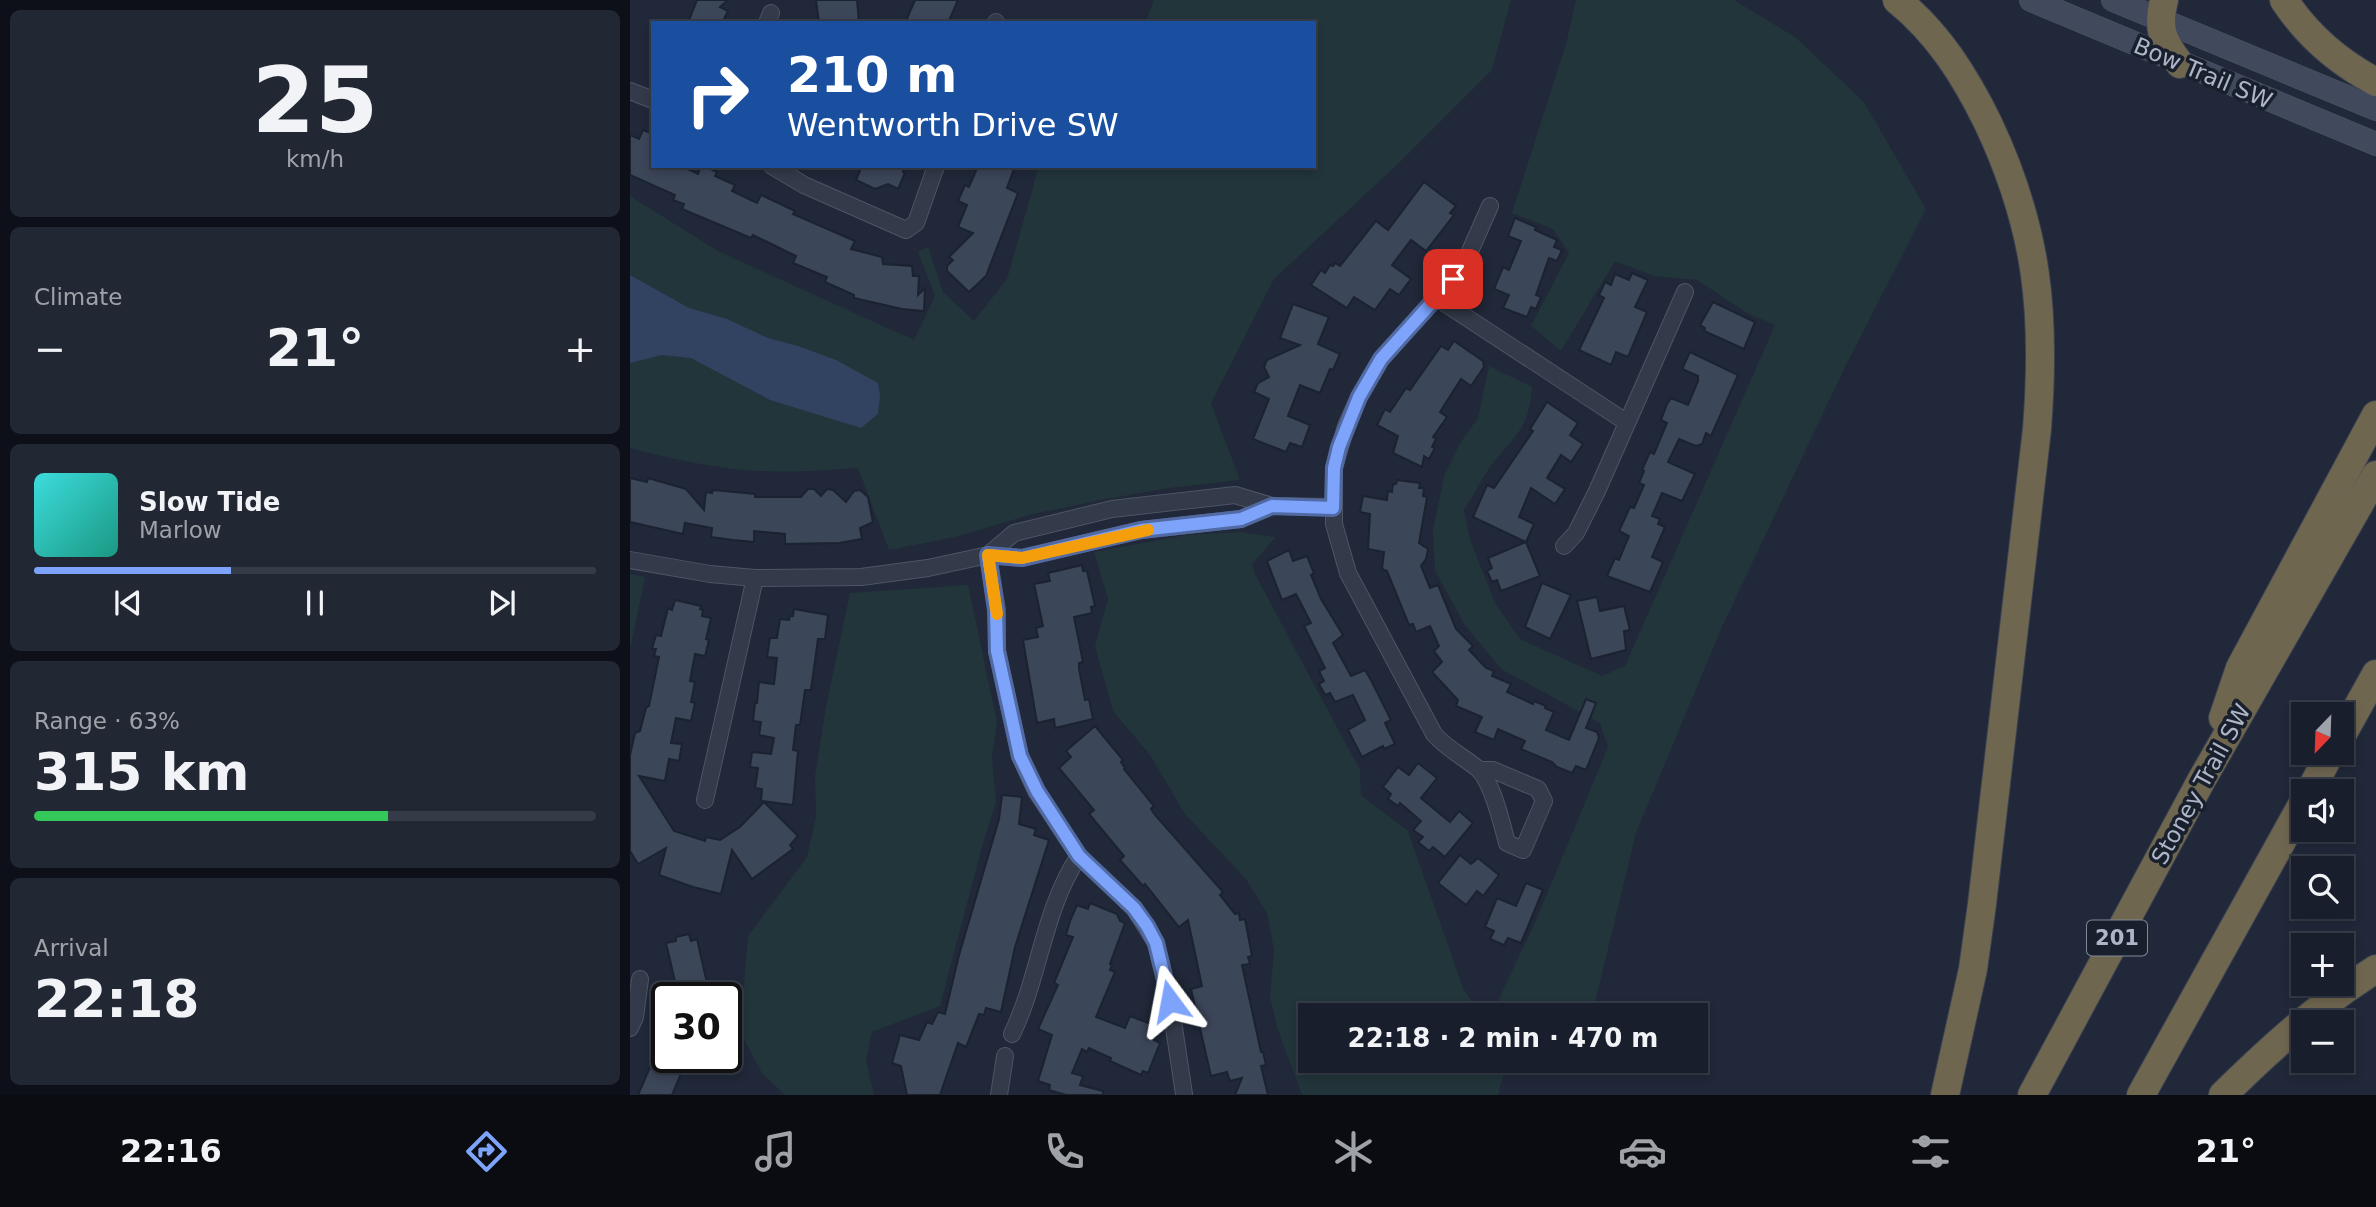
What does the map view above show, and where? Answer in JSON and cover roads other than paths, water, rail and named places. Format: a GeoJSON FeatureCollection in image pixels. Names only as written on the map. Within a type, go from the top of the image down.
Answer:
{"type":"FeatureCollection","features":[{"type":"Feature","properties":{"kind":"highway"},"geometry":{"type":"LineString","coordinates":[[1896,0],[1930,32],[1956,64],[1992,132],[2013,181],[2026,223],[2039,309],[2041,372],[2037,429],[1982,904],[1973,968],[1945,1095]]}},
{"type":"Feature","properties":{"kind":"highway"},"geometry":{"type":"LineString","coordinates":[[2284,0],[2304,27],[2336,57],[2376,82]]}},
{"type":"Feature","properties":{"kind":"highway"},"geometry":{"type":"LineString","coordinates":[[2162,10],[2169,50],[2180,64]]}},
{"type":"Feature","properties":{"kind":"highway"},"geometry":{"type":"LineString","coordinates":[[2201,781],[2240,668],[2376,415]]}},
{"type":"Feature","properties":{"kind":"highway","name":"Stoney Trail SW"},"geometry":{"type":"LineString","coordinates":[[2032,1095],[2201,781],[2376,475]]}},
{"type":"Feature","properties":{"kind":"highway"},"geometry":{"type":"LineString","coordinates":[[2354,713],[2376,674]]}},
{"type":"Feature","properties":{"kind":"highway"},"geometry":{"type":"LineString","coordinates":[[2141,1095],[2291,825]]}},
{"type":"Feature","properties":{"kind":"highway"},"geometry":{"type":"LineString","coordinates":[[2223,1095],[2297,1025],[2337,993],[2376,969]]}},
{"type":"Feature","properties":{"kind":"main road","name":"Bow Trail SW"},"geometry":{"type":"LineString","coordinates":[[2031,0],[2376,144]]}},
{"type":"Feature","properties":{"kind":"main road","name":"Bow Trail SW"},"geometry":{"type":"LineString","coordinates":[[2113,0],[2162,10],[2376,109]]}},
{"type":"Feature","properties":{"kind":"street"},"geometry":{"type":"LineString","coordinates":[[630,91],[651,99]]}},
{"type":"Feature","properties":{"kind":"street"},"geometry":{"type":"LineString","coordinates":[[775,168],[804,185],[906,230],[916,223],[935,168]]}},
{"type":"Feature","properties":{"kind":"street"},"geometry":{"type":"LineString","coordinates":[[1480,770],[1496,803],[1507,843],[1523,850],[1544,801],[1538,789],[1493,771],[1480,770],[1450,750],[1434,734],[1348,573],[1338,542],[1333,508],[1334,468],[1339,447],[1359,397],[1381,359],[1437,298],[1467,258],[1490,206]]}},
{"type":"Feature","properties":{"kind":"street"},"geometry":{"type":"LineString","coordinates":[[1564,546],[1576,533],[1597,491],[1685,292]]}},
{"type":"Feature","properties":{"kind":"street"},"geometry":{"type":"LineString","coordinates":[[1437,298],[1626,422]]}},
{"type":"Feature","properties":{"kind":"street"},"geometry":{"type":"LineString","coordinates":[[988,555],[1014,533],[1112,509],[1235,495],[1272,506],[1333,508]]}},
{"type":"Feature","properties":{"kind":"street"},"geometry":{"type":"LineString","coordinates":[[630,559],[710,574],[755,578],[861,578],[988,555],[1022,558],[1141,530],[1241,519],[1272,506]]}},
{"type":"Feature","properties":{"kind":"street"},"geometry":{"type":"LineString","coordinates":[[988,555],[996,610],[997,651],[1020,756],[1037,791],[1079,856],[1134,908],[1156,943],[1170,1001],[1184,1094]]}},
{"type":"Feature","properties":{"kind":"street"},"geometry":{"type":"LineString","coordinates":[[705,800],[755,578]]}},
{"type":"Feature","properties":{"kind":"street"},"geometry":{"type":"LineString","coordinates":[[1012,1034],[1021,1015],[1053,905],[1065,877],[1079,856]]}},
{"type":"Feature","properties":{"kind":"street"},"geometry":{"type":"LineString","coordinates":[[630,1028],[635,1017],[640,979]]}},
{"type":"Feature","properties":{"kind":"street"},"geometry":{"type":"LineString","coordinates":[[999,1095],[1005,1056]]}},
{"type":"Feature","properties":{"kind":"water"},"geometry":{"type":"Polygon","coordinates":[[[630,275],[689,308],[727,319],[768,338],[836,360],[878,383],[878,414],[861,428],[770,400],[691,358],[662,355],[630,363],[630,275]]]}}]}
